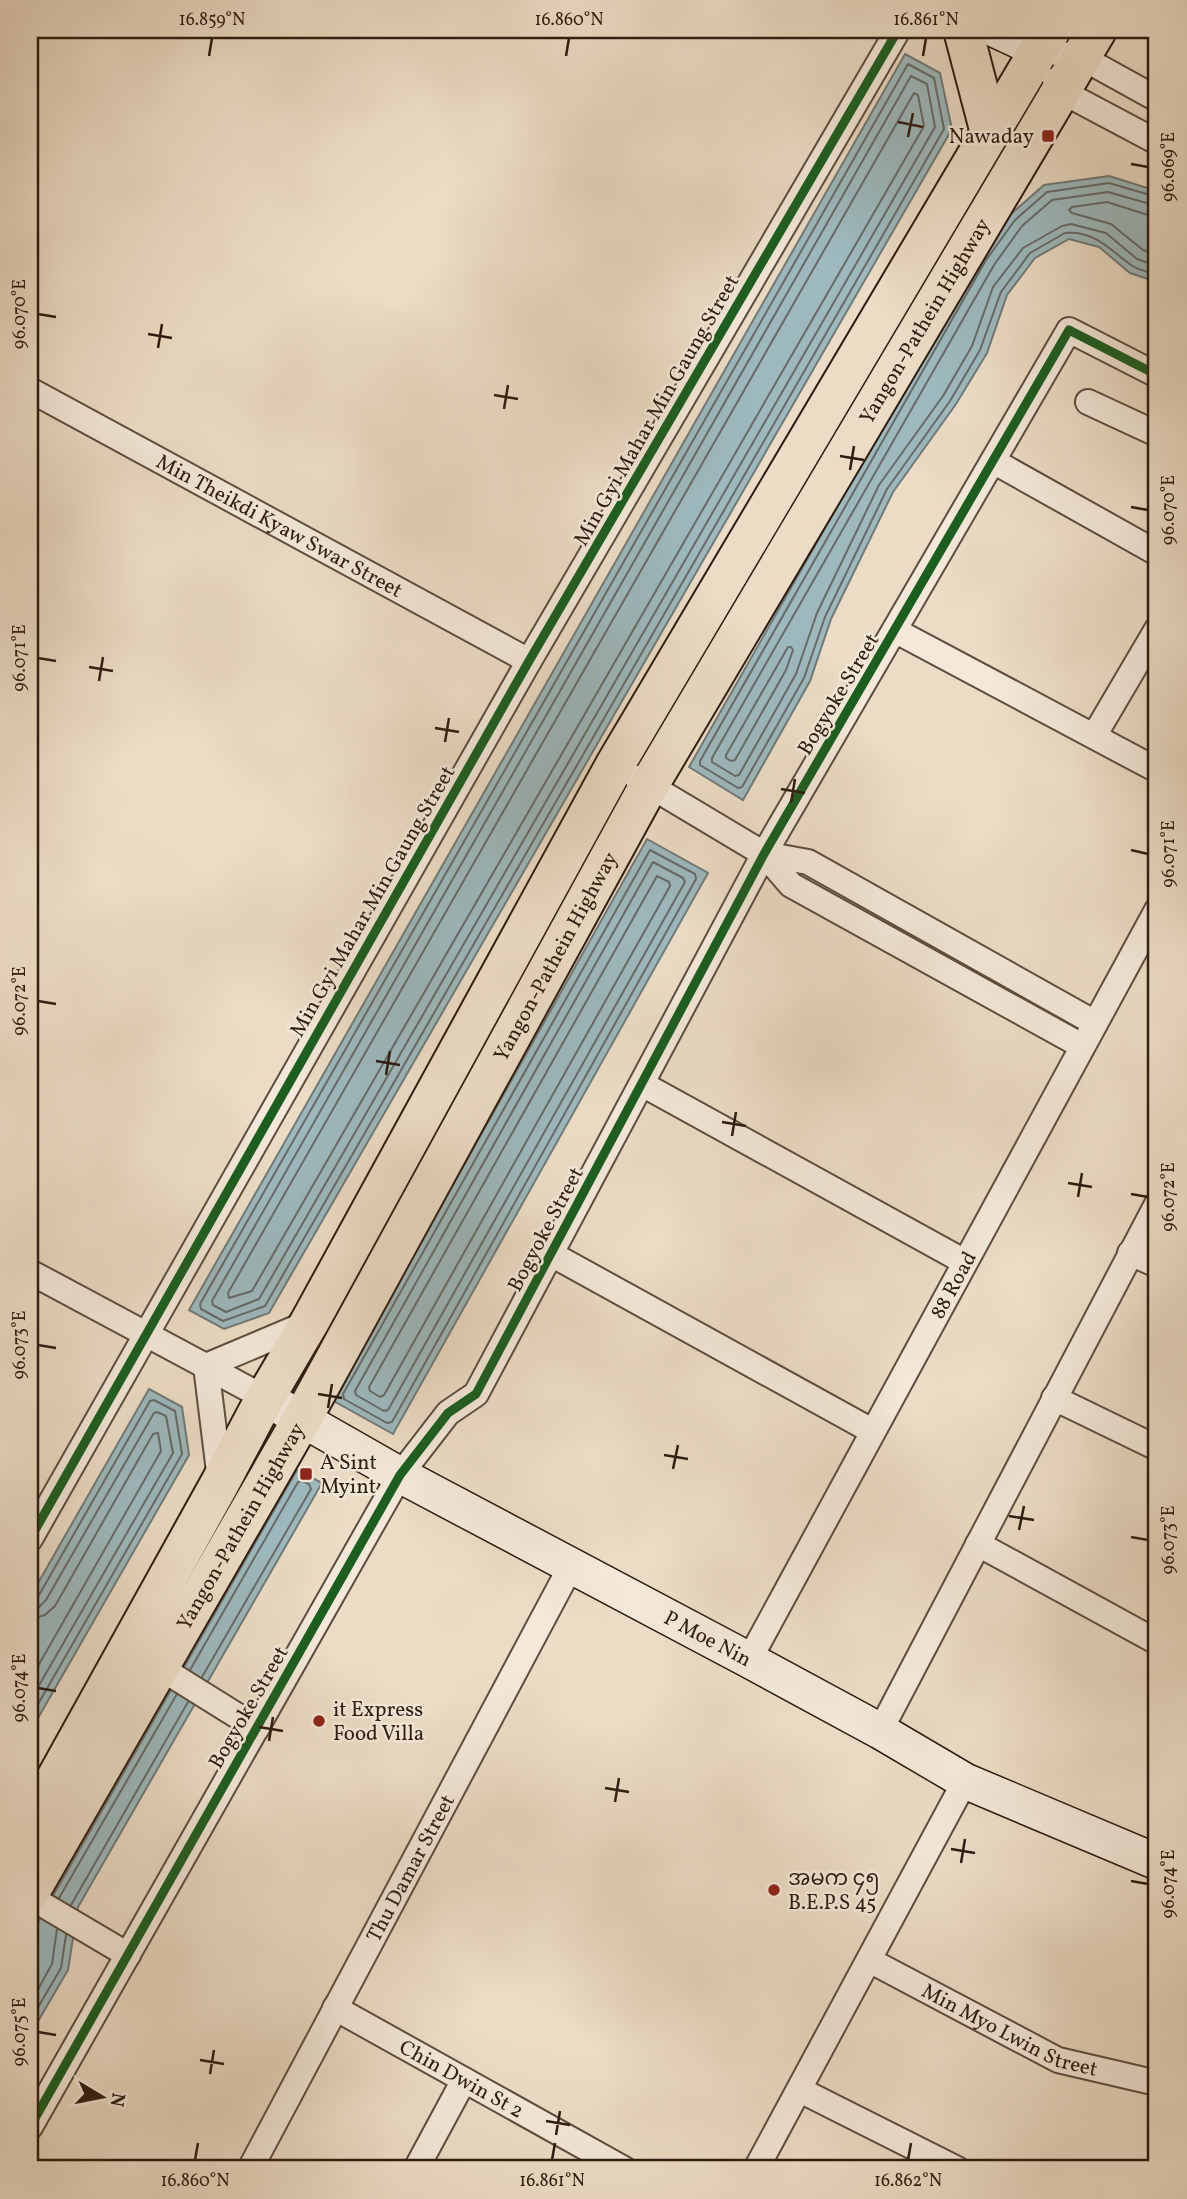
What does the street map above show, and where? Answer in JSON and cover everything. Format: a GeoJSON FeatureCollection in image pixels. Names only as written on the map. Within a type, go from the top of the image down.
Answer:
{"type":"FeatureCollection","features":[{"type":"Feature","properties":{"kind":"main road"},"geometry":{"type":"LineString","coordinates":[[963,30],[990,133]]}},
{"type":"Feature","properties":{"kind":"main road","name":"Yangon-Pathein Highway"},"geometry":{"type":"LineString","coordinates":[[30,1825],[615,765],[1045,40]]}},
{"type":"Feature","properties":{"kind":"main road","name":"Yangon-Pathein Highway"},"geometry":{"type":"LineString","coordinates":[[32,1897],[302,1419],[649,785],[1089,43]]}},
{"type":"Feature","properties":{"kind":"street","name":"Min Gyi Mahar Min Gaung Street"},"geometry":{"type":"LineString","coordinates":[[30,1539],[529,661],[898,30]]}},
{"type":"Feature","properties":{"kind":"street"},"geometry":{"type":"LineString","coordinates":[[996,30],[1045,40],[1089,43],[1157,99]]}},
{"type":"Feature","properties":{"kind":"street"},"geometry":{"type":"LineString","coordinates":[[1045,40],[1061,91],[1157,142]]}},
{"type":"Feature","properties":{"kind":"street","name":"Bogyoke Street"},"geometry":{"type":"LineString","coordinates":[[30,2127],[400,1475],[448,1413],[476,1394],[764,854],[1069,330],[1157,375]]}},
{"type":"Feature","properties":{"kind":"street","name":"Min Theikdi Kyaw Swar Street"},"geometry":{"type":"LineString","coordinates":[[30,390],[529,661]]}},
{"type":"Feature","properties":{"kind":"street"},"geometry":{"type":"LineString","coordinates":[[1088,402],[1157,434]]}},
{"type":"Feature","properties":{"kind":"street"},"geometry":{"type":"LineString","coordinates":[[993,461],[1157,553]]}},
{"type":"Feature","properties":{"kind":"street"},"geometry":{"type":"LineString","coordinates":[[1094,736],[1157,629]]}},
{"type":"Feature","properties":{"kind":"street"},"geometry":{"type":"LineString","coordinates":[[896,631],[1157,770]]}},
{"type":"Feature","properties":{"kind":"street"},"geometry":{"type":"LineString","coordinates":[[615,765],[764,854],[791,885],[1082,1046]]}},
{"type":"Feature","properties":{"kind":"street"},"geometry":{"type":"LineString","coordinates":[[764,854],[808,862],[1095,1023]]}},
{"type":"Feature","properties":{"kind":"street","name":"88 Road"},"geometry":{"type":"LineString","coordinates":[[749,1660],[1157,910]]}},
{"type":"Feature","properties":{"kind":"street"},"geometry":{"type":"LineString","coordinates":[[642,1084],[965,1262]]}},
{"type":"Feature","properties":{"kind":"street"},"geometry":{"type":"LineString","coordinates":[[880,1731],[1157,1205]]}},
{"type":"Feature","properties":{"kind":"street"},"geometry":{"type":"LineString","coordinates":[[1130,1253],[1157,1265]]}},
{"type":"Feature","properties":{"kind":"street"},"geometry":{"type":"LineString","coordinates":[[551,1254],[872,1431]]}},
{"type":"Feature","properties":{"kind":"street"},"geometry":{"type":"LineString","coordinates":[[30,1272],[265,1398]]}},
{"type":"Feature","properties":{"kind":"street"},"geometry":{"type":"LineString","coordinates":[[206,1366],[309,1323]]}},
{"type":"Feature","properties":{"kind":"street"},"geometry":{"type":"LineString","coordinates":[[206,1366],[220,1483]]}},
{"type":"Feature","properties":{"kind":"street","name":"P Moe Nin"},"geometry":{"type":"LineString","coordinates":[[265,1398],[400,1475],[749,1660],[965,1780],[1157,1862]]}},
{"type":"Feature","properties":{"kind":"street"},"geometry":{"type":"LineString","coordinates":[[1054,1398],[1157,1448]]}},
{"type":"Feature","properties":{"kind":"street"},"geometry":{"type":"LineString","coordinates":[[978,1544],[1157,1642]]}},
{"type":"Feature","properties":{"kind":"street","name":"Thu Damar Street"},"geometry":{"type":"LineString","coordinates":[[250,2169],[571,1566]]}},
{"type":"Feature","properties":{"kind":"street"},"geometry":{"type":"LineString","coordinates":[[162,1670],[257,1728]]}},
{"type":"Feature","properties":{"kind":"street"},"geometry":{"type":"LineString","coordinates":[[756,2169],[965,1780]]}},
{"type":"Feature","properties":{"kind":"street"},"geometry":{"type":"LineString","coordinates":[[32,1897],[128,1955]]}},
{"type":"Feature","properties":{"kind":"street","name":"Min Myo Lwin Street"},"geometry":{"type":"LineString","coordinates":[[869,1960],[1058,2060],[1157,2083]]}},
{"type":"Feature","properties":{"kind":"street","name":"Chin Dwin St 2"},"geometry":{"type":"LineString","coordinates":[[335,2008],[609,2166]]}},
{"type":"Feature","properties":{"kind":"street"},"geometry":{"type":"LineString","coordinates":[[416,2169],[464,2080]]}},
{"type":"Feature","properties":{"kind":"street"},"geometry":{"type":"LineString","coordinates":[[800,2090],[957,2169]]}},
{"type":"Feature","properties":{"kind":"water"},"geometry":{"type":"Polygon","coordinates":[[[905,54],[940,73],[952,129],[269,1313],[224,1329],[189,1310],[905,54]]]}},
{"type":"Feature","properties":{"kind":"water"},"geometry":{"type":"Polygon","coordinates":[[[1109,176],[1157,191],[1157,282],[1130,273],[1099,247],[1069,239],[1035,258],[1007,295],[987,353],[956,404],[893,492],[831,619],[810,681],[743,800],[689,767],[980,256],[1010,215],[1044,185],[1109,176]]]}},
{"type":"Feature","properties":{"kind":"water"},"geometry":{"type":"Polygon","coordinates":[[[647,839],[708,873],[393,1434],[332,1400],[647,839]]]}},
{"type":"Feature","properties":{"kind":"water"},"geometry":{"type":"Polygon","coordinates":[[[149,1389],[182,1407],[189,1455],[30,1732],[30,1597],[149,1389]]]}},
{"type":"Feature","properties":{"kind":"water"},"geometry":{"type":"Polygon","coordinates":[[[297,1470],[322,1483],[78,1907],[68,1970],[30,2035],[30,1936],[297,1470]]]}},
{"type":"Feature","properties":{"kind":"cycle path"},"geometry":{"type":"LineString","coordinates":[[30,1539],[529,661],[898,30]]}},
{"type":"Feature","properties":{"kind":"cycle path"},"geometry":{"type":"LineString","coordinates":[[30,2127],[400,1475],[448,1413],[476,1394],[764,854],[1069,330],[1157,375]]}},
{"type":"Feature","properties":{"kind":"place","name":"Nawaday"},"geometry":{"type":"Point","coordinates":[1048,136]}},
{"type":"Feature","properties":{"kind":"place","name":"A Sint Myint"},"geometry":{"type":"Point","coordinates":[306,1474]}},
{"type":"Feature","properties":{"kind":"place","name":"it Express Food Villa"},"geometry":{"type":"Point","coordinates":[319,1721]}},
{"type":"Feature","properties":{"kind":"place","name":"အမက ၄၅ B.E.P.S 45"},"geometry":{"type":"Point","coordinates":[774,1890]}}]}
